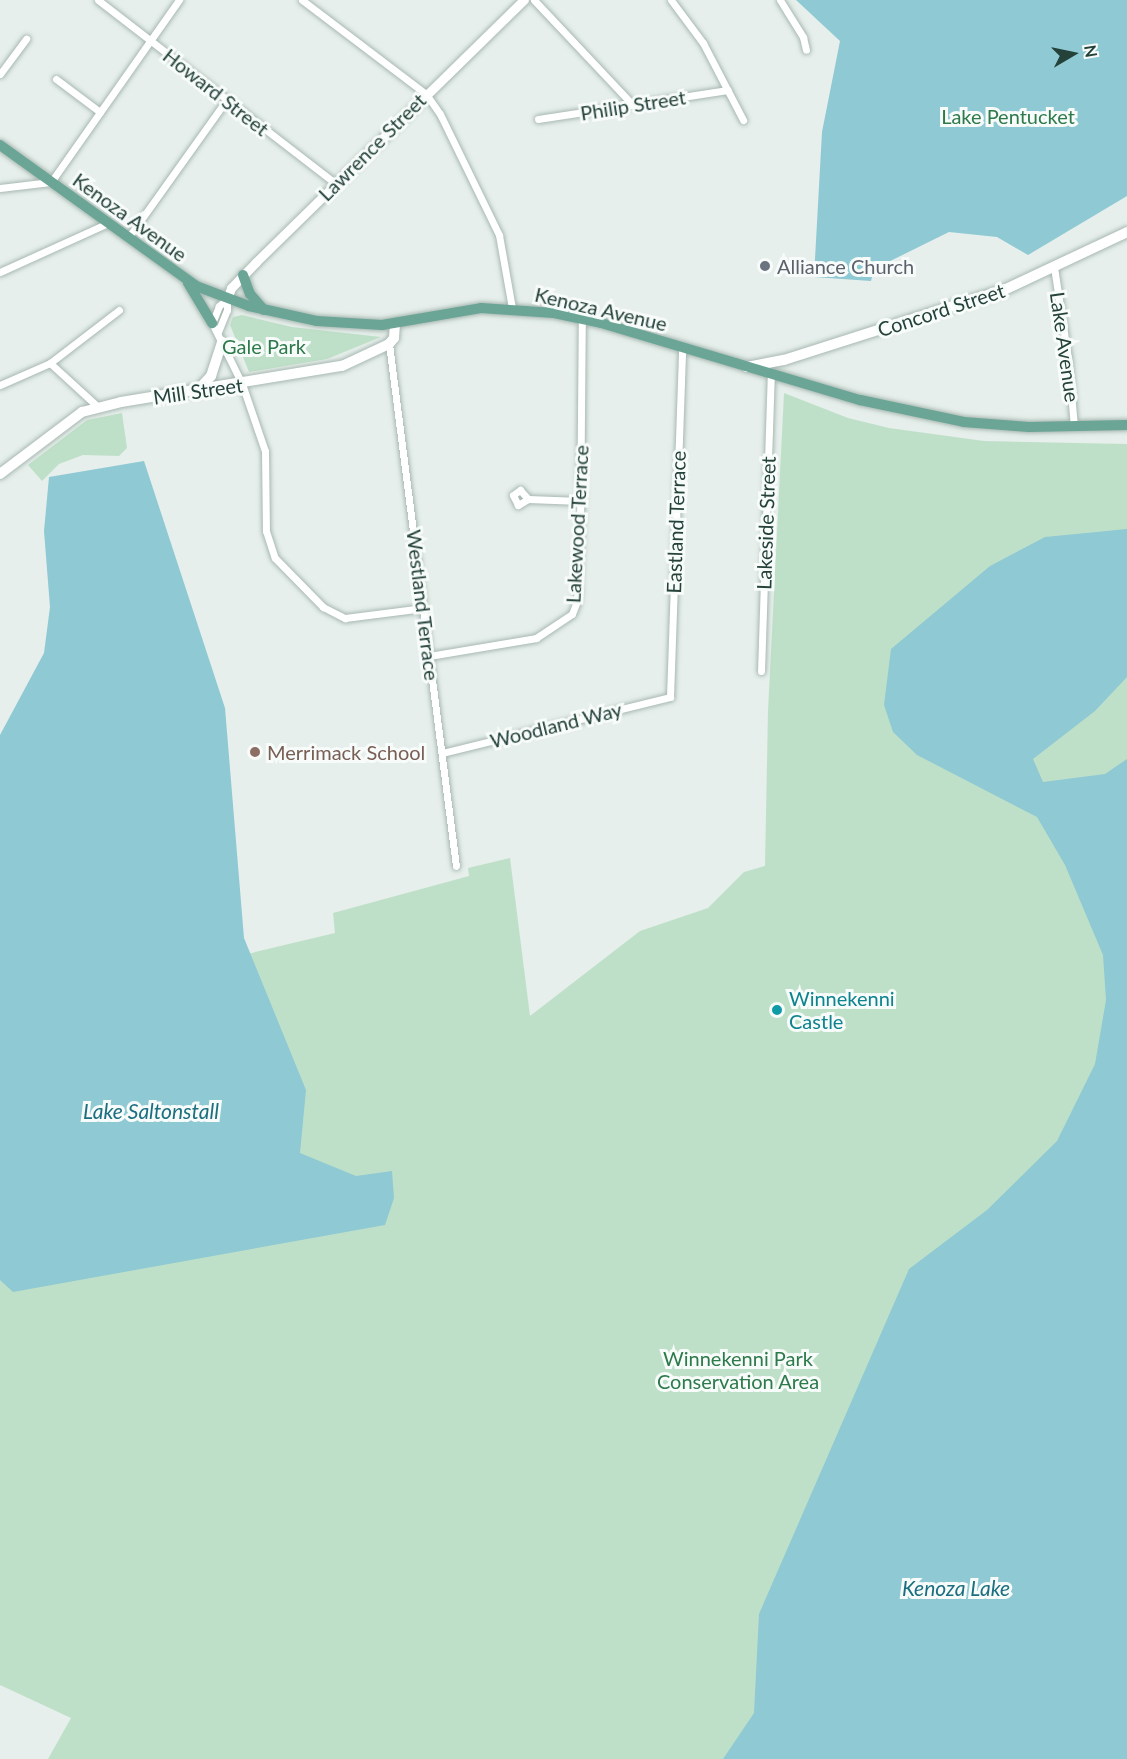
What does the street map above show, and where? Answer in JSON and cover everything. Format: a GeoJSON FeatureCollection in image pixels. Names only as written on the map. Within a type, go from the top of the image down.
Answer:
{"type":"FeatureCollection","features":[{"type":"Feature","properties":{"kind":"main road","name":"Kenoza Avenue"},"geometry":{"type":"LineString","coordinates":[[0,146],[186,280],[227,299],[264,310],[317,321],[395,324],[481,308],[512,308],[582,319],[682,346],[771,375],[860,400],[964,422],[1074,427],[1127,425]]}},
{"type":"Feature","properties":{"kind":"main road","name":"Concord Street"},"geometry":{"type":"LineString","coordinates":[[747,367],[784,360],[1005,290],[1127,232]]}},
{"type":"Feature","properties":{"kind":"main road"},"geometry":{"type":"LineString","coordinates":[[243,275],[250,294],[264,310]]}},
{"type":"Feature","properties":{"kind":"main road"},"geometry":{"type":"LineString","coordinates":[[186,280],[217,332],[212,376],[196,391]]}},
{"type":"Feature","properties":{"kind":"main road"},"geometry":{"type":"LineString","coordinates":[[388,344],[394,338],[395,324]]}},
{"type":"Feature","properties":{"kind":"main road","name":"Mill Street"},"geometry":{"type":"LineString","coordinates":[[0,474],[71,419],[98,407],[342,366],[388,344]]}},
{"type":"Feature","properties":{"kind":"street","name":"Howard Street"},"geometry":{"type":"LineString","coordinates":[[98,0],[335,183]]}},
{"type":"Feature","properties":{"kind":"street"},"geometry":{"type":"LineString","coordinates":[[0,188],[51,182],[179,0]]}},
{"type":"Feature","properties":{"kind":"street"},"geometry":{"type":"LineString","coordinates":[[302,0],[426,94],[499,235],[512,308]]}},
{"type":"Feature","properties":{"kind":"street","name":"Lawrence Street"},"geometry":{"type":"LineString","coordinates":[[227,299],[243,275],[524,0]]}},
{"type":"Feature","properties":{"kind":"street"},"geometry":{"type":"LineString","coordinates":[[534,0],[633,105]]}},
{"type":"Feature","properties":{"kind":"street"},"geometry":{"type":"LineString","coordinates":[[671,0],[703,43],[742,120]]}},
{"type":"Feature","properties":{"kind":"street"},"geometry":{"type":"LineString","coordinates":[[780,0],[803,37],[806,50]]}},
{"type":"Feature","properties":{"kind":"street"},"geometry":{"type":"LineString","coordinates":[[0,74],[26,39]]}},
{"type":"Feature","properties":{"kind":"street"},"geometry":{"type":"LineString","coordinates":[[56,79],[100,112]]}},
{"type":"Feature","properties":{"kind":"street","name":"Philip Street"},"geometry":{"type":"LineString","coordinates":[[538,119],[728,90]]}},
{"type":"Feature","properties":{"kind":"street"},"geometry":{"type":"LineString","coordinates":[[128,238],[227,99]]}},
{"type":"Feature","properties":{"kind":"street"},"geometry":{"type":"LineString","coordinates":[[0,272],[108,223]]}},
{"type":"Feature","properties":{"kind":"street","name":"Lake Avenue"},"geometry":{"type":"LineString","coordinates":[[1054,267],[1068,358],[1074,427]]}},
{"type":"Feature","properties":{"kind":"street"},"geometry":{"type":"LineString","coordinates":[[227,299],[219,306],[217,332],[242,384],[264,451],[268,545],[282,570],[323,607],[345,618],[423,608]]}},
{"type":"Feature","properties":{"kind":"street"},"geometry":{"type":"LineString","coordinates":[[0,385],[50,363],[119,310]]}},
{"type":"Feature","properties":{"kind":"street","name":"Lakewood Terrace"},"geometry":{"type":"LineString","coordinates":[[429,656],[536,638],[572,614],[577,601],[581,501],[582,319]]}},
{"type":"Feature","properties":{"kind":"street","name":"Westland Terrace"},"geometry":{"type":"LineString","coordinates":[[388,344],[456,866]]}},
{"type":"Feature","properties":{"kind":"street","name":"Eastland Terrace"},"geometry":{"type":"LineString","coordinates":[[670,697],[682,346]]}},
{"type":"Feature","properties":{"kind":"street"},"geometry":{"type":"LineString","coordinates":[[50,363],[98,407]]}},
{"type":"Feature","properties":{"kind":"street","name":"Lakeside Street"},"geometry":{"type":"LineString","coordinates":[[761,671],[771,375]]}},
{"type":"Feature","properties":{"kind":"street"},"geometry":{"type":"LineString","coordinates":[[528,499],[581,501]]}},
{"type":"Feature","properties":{"kind":"street","name":"Woodland Way"},"geometry":{"type":"LineString","coordinates":[[442,753],[670,697]]}},
{"type":"Feature","properties":{"kind":"green space","name":"Gale Park"},"geometry":{"type":"Polygon","coordinates":[[[242,315],[292,327],[381,337],[327,359],[249,372],[230,325],[233,317],[242,315]]]}},
{"type":"Feature","properties":{"kind":"green space","name":"Winnekenni Park Conservation Area"},"geometry":{"type":"Polygon","coordinates":[[[784,393],[848,418],[889,428],[984,441],[1127,444],[1127,1759],[48,1759],[71,1718],[0,1685],[0,1279],[351,1181],[291,1156],[243,955],[335,933],[333,913],[469,876],[468,868],[510,858],[530,1016],[640,931],[708,908],[744,872],[765,866],[768,711],[784,393]]]}},
{"type":"Feature","properties":{"kind":"green space"},"geometry":{"type":"Polygon","coordinates":[[[122,413],[127,448],[119,456],[83,455],[59,464],[42,481],[28,465],[87,420],[122,413]]]}},
{"type":"Feature","properties":{"kind":"water","name":"Lake Pentucket"},"geometry":{"type":"Polygon","coordinates":[[[796,0],[1127,0],[1127,196],[1028,255],[997,237],[949,232],[874,269],[871,281],[814,277],[822,132],[840,41],[796,0]]]}},
{"type":"Feature","properties":{"kind":"water","name":"Lake Saltonstall"},"geometry":{"type":"Polygon","coordinates":[[[144,461],[225,708],[244,938],[306,1090],[300,1153],[356,1176],[392,1171],[394,1198],[385,1225],[13,1292],[0,1280],[0,735],[44,653],[50,607],[44,531],[49,477],[144,461]]]}},
{"type":"Feature","properties":{"kind":"water","name":"Kenoza Lake"},"geometry":{"type":"Polygon","coordinates":[[[1127,529],[1127,677],[1095,711],[1033,759],[1043,782],[1105,774],[1127,759],[1127,1759],[723,1759],[754,1713],[759,1614],[909,1269],[987,1210],[1057,1141],[1095,1064],[1106,1000],[1103,955],[1065,865],[1037,817],[917,755],[893,732],[884,705],[891,649],[990,566],[1045,537],[1127,529]]]}},
{"type":"Feature","properties":{"kind":"place","name":"Alliance Church"},"geometry":{"type":"Point","coordinates":[765,266]}},
{"type":"Feature","properties":{"kind":"place","name":"Merrimack School"},"geometry":{"type":"Point","coordinates":[255,752]}},
{"type":"Feature","properties":{"kind":"place","name":"Winnekenni Castle"},"geometry":{"type":"Point","coordinates":[777,1010]}}]}
